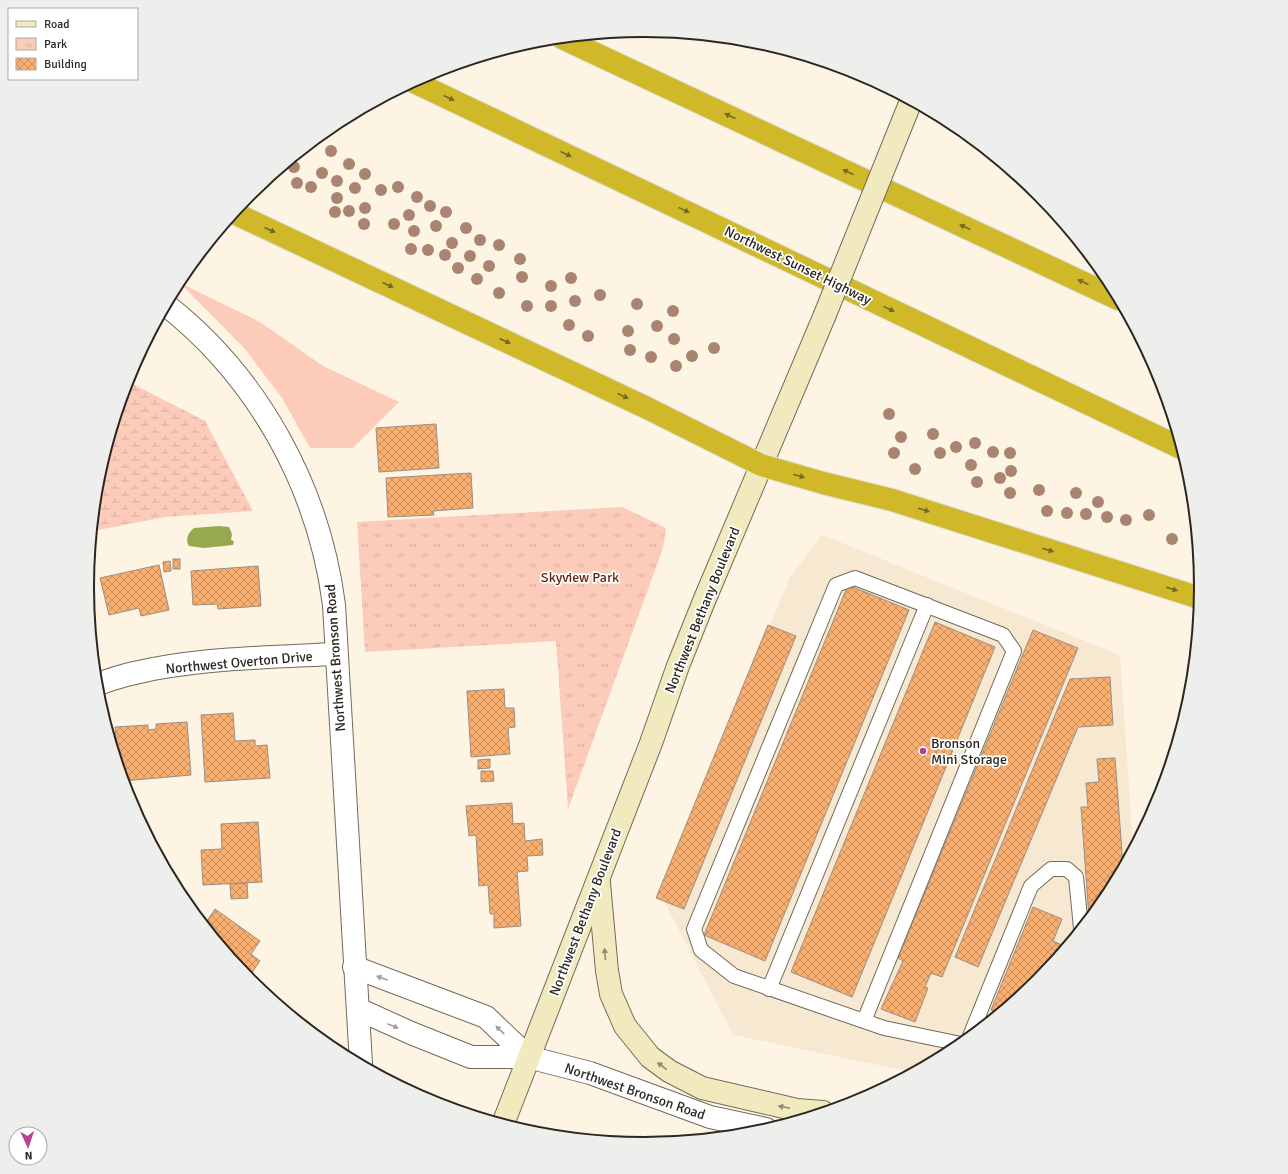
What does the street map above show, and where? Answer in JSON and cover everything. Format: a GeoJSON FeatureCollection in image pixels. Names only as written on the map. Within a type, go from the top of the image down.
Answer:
{"type":"FeatureCollection","features":[{"type":"Feature","properties":{"kind":"highway"},"geometry":{"type":"LineString","coordinates":[[571,42],[1110,295]]}},
{"type":"Feature","properties":{"kind":"highway","name":"Northwest Sunset Highway"},"geometry":{"type":"LineString","coordinates":[[421,85],[1175,445]]}},
{"type":"Feature","properties":{"kind":"highway"},"geometry":{"type":"LineString","coordinates":[[239,215],[645,407],[761,465],[823,483],[892,500],[1194,596]]}},
{"type":"Feature","properties":{"kind":"main road","name":"Northwest Bethany Boulevard"},"geometry":{"type":"LineString","coordinates":[[505,1119],[651,743],[681,659],[761,465],[796,386],[909,106]]}},
{"type":"Feature","properties":{"kind":"main road"},"geometry":{"type":"LineString","coordinates":[[598,878],[607,971],[611,994],[625,1026],[650,1056],[669,1071],[702,1088],[797,1110],[810,1111]]}},
{"type":"Feature","properties":{"kind":"street","name":"Northwest Bronson Road"},"geometry":{"type":"LineString","coordinates":[[170,308],[185,320],[228,362],[263,410],[294,464],[324,548],[334,605],[335,654],[354,967],[358,1009],[471,1057],[528,1057],[590,1073],[710,1117],[751,1126]]}},
{"type":"Feature","properties":{"kind":"street","name":"Northwest Overton Drive"},"geometry":{"type":"LineString","coordinates":[[103,683],[136,672],[180,664],[246,658],[335,654]]}},
{"type":"Feature","properties":{"kind":"street","name":"Northwest Bronson Road"},"geometry":{"type":"LineString","coordinates":[[354,967],[486,1017],[528,1057]]}},
{"type":"Feature","properties":{"kind":"street"},"geometry":{"type":"LineString","coordinates":[[358,1009],[361,1058]]}},
{"type":"Feature","properties":{"kind":"lane"},"geometry":{"type":"LineString","coordinates":[[864,1021],[1014,651],[1003,635],[855,578],[836,585],[694,929],[701,950],[734,976],[884,1028],[952,1042]]}},
{"type":"Feature","properties":{"kind":"lane"},"geometry":{"type":"LineString","coordinates":[[769,989],[927,605]]}},
{"type":"Feature","properties":{"kind":"lane"},"geometry":{"type":"LineString","coordinates":[[974,1027],[1031,886],[1051,869],[1067,869],[1076,877],[1080,921]]}},
{"type":"Feature","properties":{"kind":"shaded area"},"geometry":{"type":"Polygon","coordinates":[[[219,526],[229,527],[232,534],[231,540],[234,541],[233,545],[204,548],[189,546],[187,541],[188,536],[194,528],[219,526]]]}},
{"type":"Feature","properties":{"kind":"shaded area","name":"Bronson Mini Storage"},"geometry":{"type":"Polygon","coordinates":[[[822,535],[1120,655],[1132,839],[1101,893],[1058,950],[1033,976],[1007,1001],[979,1023],[950,1044],[905,1071],[733,1035],[660,893],[790,577],[822,535]]]}},
{"type":"Feature","properties":{"kind":"green space"},"geometry":{"type":"Polygon","coordinates":[[[184,285],[260,322],[323,366],[399,402],[353,448],[310,448],[282,398],[245,349],[184,287],[184,285]]]}},
{"type":"Feature","properties":{"kind":"green space"},"geometry":{"type":"Polygon","coordinates":[[[133,384],[205,421],[253,511],[165,517],[97,530],[105,480],[113,445],[123,410],[133,384]]]}},
{"type":"Feature","properties":{"kind":"green space","name":"Skyview Park"},"geometry":{"type":"Polygon","coordinates":[[[622,507],[666,528],[663,548],[568,809],[556,641],[365,652],[357,522],[622,507]]]}},
{"type":"Feature","properties":{"kind":"building"},"geometry":{"type":"Polygon","coordinates":[[[436,424],[439,468],[379,472],[376,428],[436,424]]]}},
{"type":"Feature","properties":{"kind":"building"},"geometry":{"type":"Polygon","coordinates":[[[471,473],[473,508],[433,511],[434,515],[388,517],[386,478],[471,473]]]}},
{"type":"Feature","properties":{"kind":"building"},"geometry":{"type":"Polygon","coordinates":[[[173,559],[180,559],[180,569],[173,569],[173,559]]]}},
{"type":"Feature","properties":{"kind":"building"},"geometry":{"type":"Polygon","coordinates":[[[170,561],[171,571],[164,572],[163,562],[170,561]]]}},
{"type":"Feature","properties":{"kind":"building"},"geometry":{"type":"Polygon","coordinates":[[[159,565],[169,610],[141,616],[139,608],[109,615],[100,578],[159,565]]]}},
{"type":"Feature","properties":{"kind":"building"},"geometry":{"type":"Polygon","coordinates":[[[258,566],[261,606],[218,609],[217,604],[193,605],[191,571],[258,566]]]}},
{"type":"Feature","properties":{"kind":"building"},"geometry":{"type":"Polygon","coordinates":[[[848,585],[909,610],[765,961],[704,935],[848,585]]]}},
{"type":"Feature","properties":{"kind":"building"},"geometry":{"type":"Polygon","coordinates":[[[935,622],[995,647],[852,997],[791,972],[935,622]]]}},
{"type":"Feature","properties":{"kind":"building"},"geometry":{"type":"Polygon","coordinates":[[[768,625],[796,636],[684,909],[656,898],[768,625]]]}},
{"type":"Feature","properties":{"kind":"building"},"geometry":{"type":"Polygon","coordinates":[[[1033,630],[1078,648],[942,977],[931,973],[925,987],[928,988],[915,1022],[881,1009],[903,961],[898,958],[1033,630]]]}},
{"type":"Feature","properties":{"kind":"building"},"geometry":{"type":"Polygon","coordinates":[[[1110,677],[1113,725],[1078,727],[978,967],[955,957],[1070,679],[1110,677]]]}},
{"type":"Feature","properties":{"kind":"building"},"geometry":{"type":"Polygon","coordinates":[[[504,689],[505,708],[514,708],[515,727],[508,728],[510,754],[471,757],[467,691],[504,689]]]}},
{"type":"Feature","properties":{"kind":"building"},"geometry":{"type":"Polygon","coordinates":[[[233,713],[235,741],[255,740],[255,746],[267,745],[270,778],[205,782],[201,715],[233,713]]]}},
{"type":"Feature","properties":{"kind":"building"},"geometry":{"type":"Polygon","coordinates":[[[187,722],[191,775],[129,780],[116,740],[115,727],[148,725],[148,730],[156,729],[156,724],[187,722]]]}},
{"type":"Feature","properties":{"kind":"building"},"geometry":{"type":"Polygon","coordinates":[[[1115,758],[1122,858],[1088,910],[1081,807],[1088,807],[1086,783],[1099,782],[1097,759],[1115,758]]]}},
{"type":"Feature","properties":{"kind":"building"},"geometry":{"type":"Polygon","coordinates":[[[490,759],[490,768],[478,769],[478,760],[490,759]]]}},
{"type":"Feature","properties":{"kind":"building"},"geometry":{"type":"Polygon","coordinates":[[[481,771],[493,771],[494,781],[481,782],[481,771]]]}},
{"type":"Feature","properties":{"kind":"building"},"geometry":{"type":"Polygon","coordinates":[[[512,803],[513,824],[524,823],[525,841],[542,839],[543,855],[527,856],[528,871],[517,872],[521,926],[494,928],[494,914],[490,914],[488,885],[479,886],[476,835],[469,836],[466,806],[512,803]]]}},
{"type":"Feature","properties":{"kind":"building"},"geometry":{"type":"Polygon","coordinates":[[[258,822],[262,882],[203,885],[201,850],[222,849],[221,824],[258,822]]]}},
{"type":"Feature","properties":{"kind":"building"},"geometry":{"type":"Polygon","coordinates":[[[247,883],[248,898],[231,899],[230,884],[247,883]]]}},
{"type":"Feature","properties":{"kind":"building"},"geometry":{"type":"Polygon","coordinates":[[[1033,907],[1062,919],[1053,941],[1062,945],[1007,1001],[994,1011],[991,1010],[1033,907]]]}},
{"type":"Feature","properties":{"kind":"building"},"geometry":{"type":"Polygon","coordinates":[[[215,909],[260,941],[251,954],[260,961],[252,973],[230,950],[207,921],[215,909]]]}},
{"type":"Feature","properties":{"kind":"place","name":"Bronson Mini Storage"},"geometry":{"type":"Point","coordinates":[923,751]}}]}
